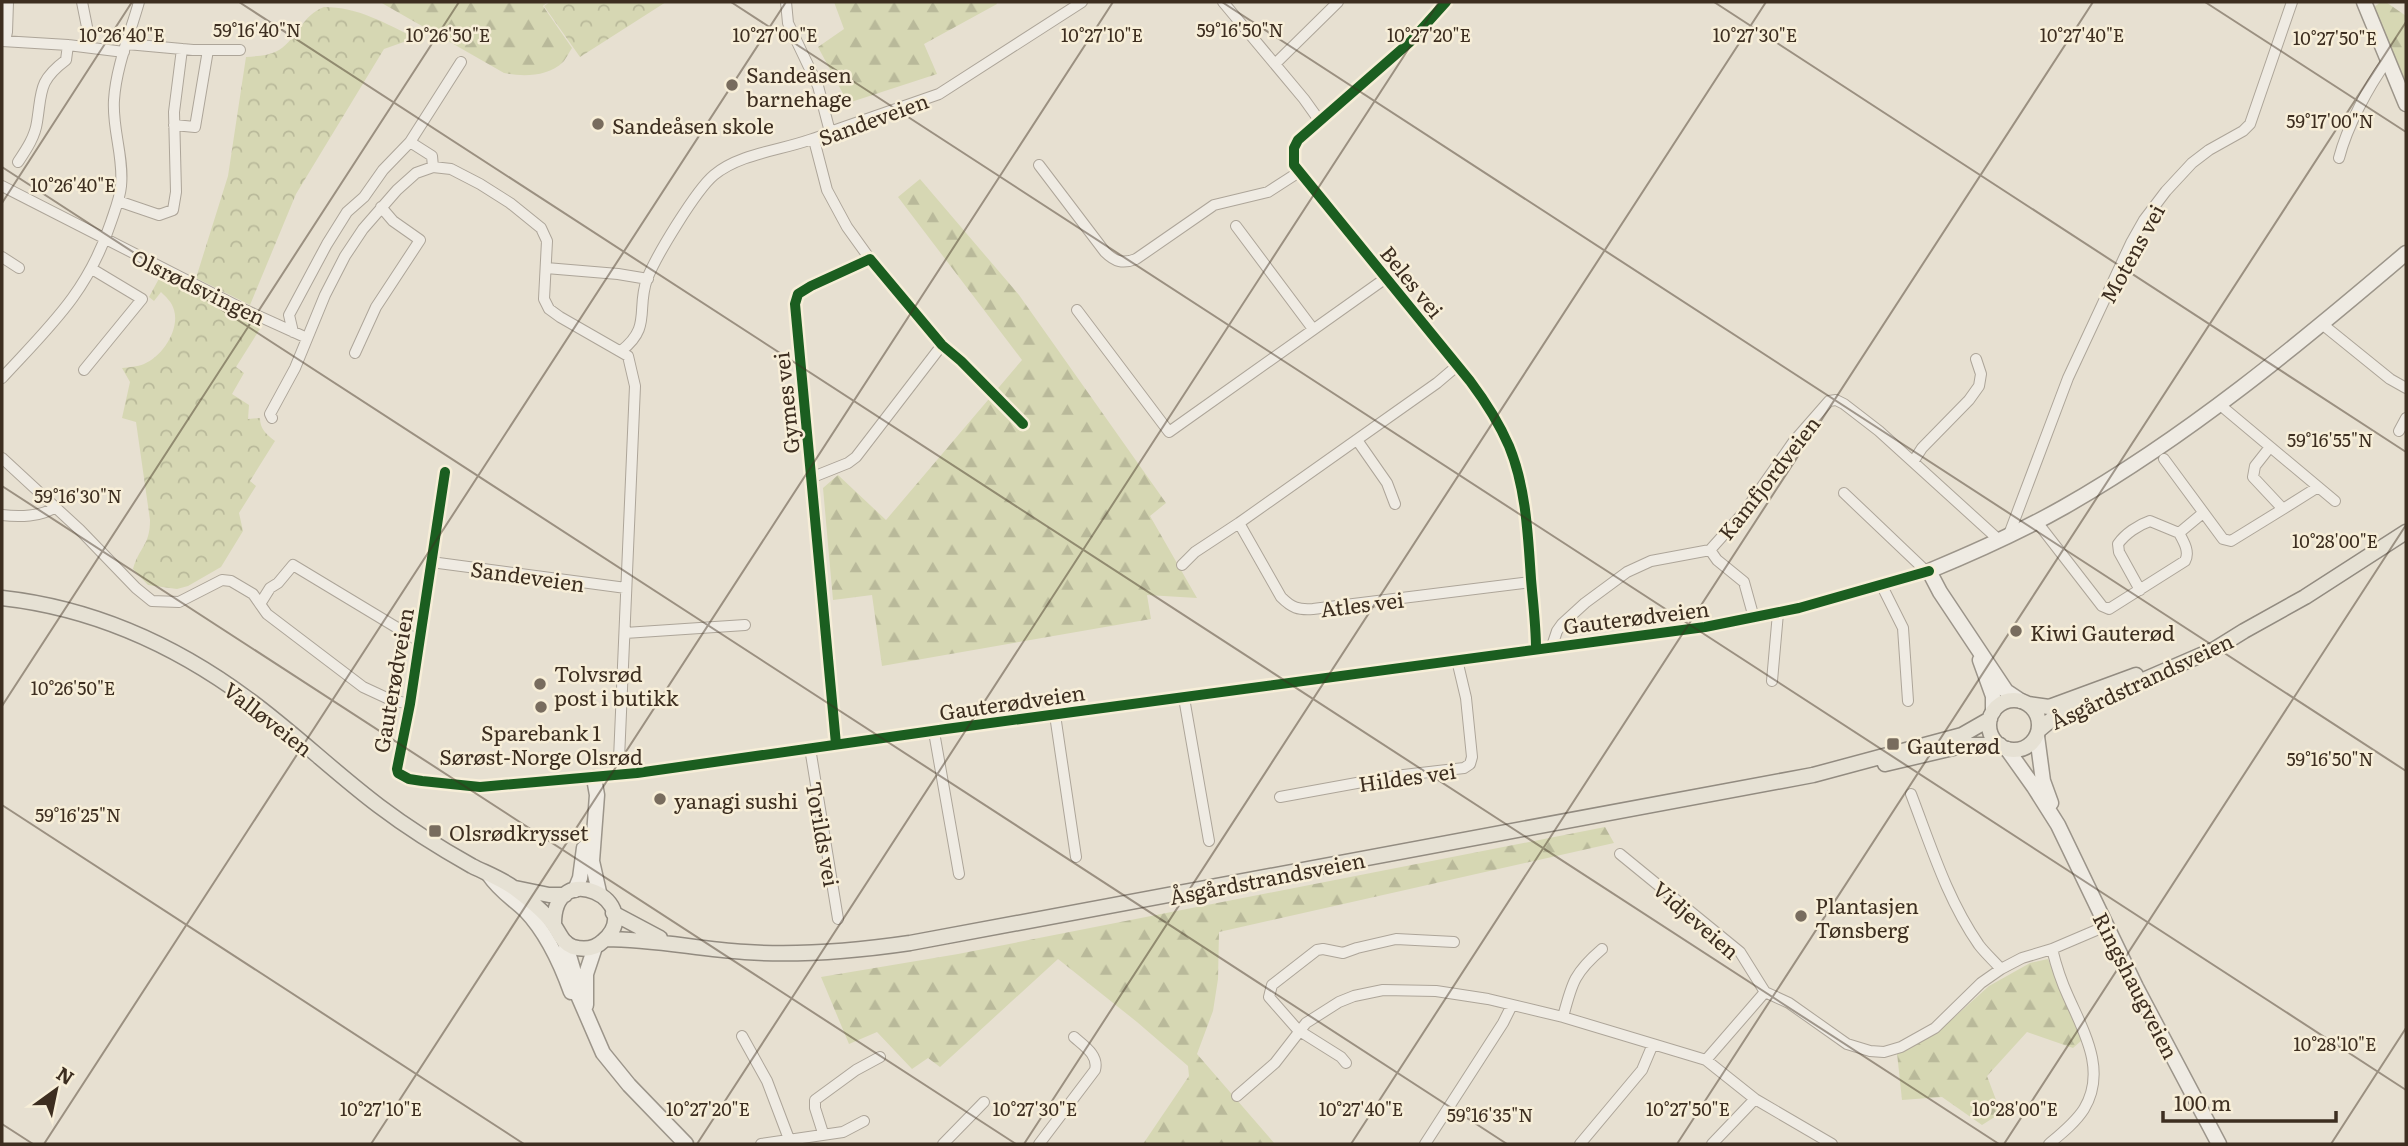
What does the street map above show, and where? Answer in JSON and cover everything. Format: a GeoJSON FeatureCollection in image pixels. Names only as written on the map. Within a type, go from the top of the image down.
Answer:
{"type":"FeatureCollection","features":[{"type":"Feature","properties":{"kind":"main road"},"geometry":{"type":"LineString","coordinates":[[2364,2],[2406,104]]}},
{"type":"Feature","properties":{"kind":"main road","name":"Gauterødveien"},"geometry":{"type":"LineString","coordinates":[[1928,571],[2004,539],[2123,471],[2219,404],[2322,324],[2406,253]]}},
{"type":"Feature","properties":{"kind":"main road","name":"Åsgårdstrandsveien"},"geometry":{"type":"LineString","coordinates":[[1849,767],[1886,764],[1966,745],[2021,749],[2028,746],[2050,720],[2215,649],[2305,597],[2406,532]]}},
{"type":"Feature","properties":{"kind":"main road"},"geometry":{"type":"LineString","coordinates":[[1928,571],[2006,691],[2024,702]]}},
{"type":"Feature","properties":{"kind":"main road","name":"Valløveien"},"geometry":{"type":"LineString","coordinates":[[2,598],[54,606],[93,617],[162,645],[190,660],[249,700],[381,807],[413,829],[513,887],[549,895],[570,892]]}},
{"type":"Feature","properties":{"kind":"main road","name":"Åsgårdstrandsveien"},"geometry":{"type":"LineString","coordinates":[[600,943],[681,945],[792,954],[853,951],[910,943],[1849,767],[1962,735],[1991,715],[2004,702],[2024,702],[2049,707],[2244,631]]}},
{"type":"Feature","properties":{"kind":"main road"},"geometry":{"type":"LineString","coordinates":[[1968,633],[1993,696],[1991,734],[2003,747]]}},
{"type":"Feature","properties":{"kind":"main road","name":"Åsgårdstrandsveien"},"geometry":{"type":"LineString","coordinates":[[2024,702],[2037,714],[2038,733]]}},
{"type":"Feature","properties":{"kind":"main road","name":"Ringshaugveien"},"geometry":{"type":"LineString","coordinates":[[2038,733],[2043,781],[2058,825],[2136,987],[2219,1144]]}},
{"type":"Feature","properties":{"kind":"main road","name":"Ringshaugveien"},"geometry":{"type":"LineString","coordinates":[[2003,747],[2034,787],[2058,825]]}},
{"type":"Feature","properties":{"kind":"main road"},"geometry":{"type":"LineString","coordinates":[[591,1029],[577,993],[565,942],[554,925],[555,908],[570,892],[584,860],[589,791],[594,778]]}},
{"type":"Feature","properties":{"kind":"main road"},"geometry":{"type":"LineString","coordinates":[[594,778],[597,795],[592,861],[599,892]]}},
{"type":"Feature","properties":{"kind":"main road"},"geometry":{"type":"LineString","coordinates":[[489,875],[500,891],[535,922],[548,941],[572,996],[603,1053],[686,1144]]}},
{"type":"Feature","properties":{"kind":"main road","name":"Valløveien"},"geometry":{"type":"LineString","coordinates":[[513,887],[554,925]]}},
{"type":"Feature","properties":{"kind":"main road"},"geometry":{"type":"LineString","coordinates":[[570,892],[585,888],[599,892],[607,900],[613,913],[613,927],[600,943],[586,974],[586,1014]]}},
{"type":"Feature","properties":{"kind":"main road","name":"Åsgårdstrandsveien"},"geometry":{"type":"LineString","coordinates":[[613,913],[652,935],[681,945]]}},
{"type":"Feature","properties":{"kind":"main road"},"geometry":{"type":"LineString","coordinates":[[565,942],[580,948],[600,943]]}},
{"type":"Feature","properties":{"kind":"street"},"geometry":{"type":"LineString","coordinates":[[8,2],[3,41],[91,47],[240,50]]}},
{"type":"Feature","properties":{"kind":"street"},"geometry":{"type":"LineString","coordinates":[[82,2],[91,47]]}},
{"type":"Feature","properties":{"kind":"street"},"geometry":{"type":"LineString","coordinates":[[2,378],[55,323],[76,296],[106,240],[118,201],[122,172],[114,99],[139,2]]}},
{"type":"Feature","properties":{"kind":"street"},"geometry":{"type":"LineString","coordinates":[[786,2],[788,23],[818,86],[830,132]]}},
{"type":"Feature","properties":{"kind":"street","name":"Sandeveien"},"geometry":{"type":"LineString","coordinates":[[621,351],[633,342],[642,324],[643,294],[648,279],[686,212],[712,177],[736,162],[814,140],[939,94],[1082,2]]}},
{"type":"Feature","properties":{"kind":"street"},"geometry":{"type":"LineString","coordinates":[[1223,2],[1319,120]]}},
{"type":"Feature","properties":{"kind":"street"},"geometry":{"type":"LineString","coordinates":[[1275,64],[1338,2]]}},
{"type":"Feature","properties":{"kind":"street"},"geometry":{"type":"LineString","coordinates":[[1040,165],[1112,259],[1126,263],[1136,259],[1214,205],[1268,192],[1299,172],[1294,165],[1294,148],[1298,140],[1410,43],[1446,2]]}},
{"type":"Feature","properties":{"kind":"street","name":"Motens vei"},"geometry":{"type":"LineString","coordinates":[[2004,539],[2068,378],[2131,243],[2144,220],[2183,171],[2209,150],[2243,131],[2250,124],[2292,2]]}},
{"type":"Feature","properties":{"kind":"street"},"geometry":{"type":"LineString","coordinates":[[18,162],[32,140],[42,87],[50,72],[66,60],[68,45]]}},
{"type":"Feature","properties":{"kind":"street"},"geometry":{"type":"LineString","coordinates":[[118,201],[159,215],[173,210],[176,192],[176,87],[182,49]]}},
{"type":"Feature","properties":{"kind":"street"},"geometry":{"type":"LineString","coordinates":[[174,125],[195,127],[208,50]]}},
{"type":"Feature","properties":{"kind":"street"},"geometry":{"type":"LineString","coordinates":[[2339,158],[2371,86],[2387,61]]}},
{"type":"Feature","properties":{"kind":"street","name":"Olsrødsvingen"},"geometry":{"type":"LineString","coordinates":[[293,332],[289,315],[327,244],[347,212],[365,197],[383,170],[410,142],[461,62]]}},
{"type":"Feature","properties":{"kind":"street"},"geometry":{"type":"LineString","coordinates":[[814,140],[827,190],[847,227],[870,259],[942,345],[976,375],[1023,424]]}},
{"type":"Feature","properties":{"kind":"street"},"geometry":{"type":"LineString","coordinates":[[410,142],[432,156],[433,167]]}},
{"type":"Feature","properties":{"kind":"street"},"geometry":{"type":"LineString","coordinates":[[272,418],[270,414],[295,368],[336,272],[363,229],[416,173],[433,167],[452,169],[480,184],[541,228],[547,242],[544,299],[549,309],[630,359],[635,386],[620,759],[622,774]]}},
{"type":"Feature","properties":{"kind":"street","name":"Beles vei"},"geometry":{"type":"LineString","coordinates":[[1299,172],[1484,400],[1508,445],[1523,500],[1536,649]]}},
{"type":"Feature","properties":{"kind":"street","name":"Olsrødsvingen"},"geometry":{"type":"LineString","coordinates":[[2,186],[307,338]]}},
{"type":"Feature","properties":{"kind":"street"},"geometry":{"type":"LineString","coordinates":[[355,353],[383,295],[420,240],[393,221],[381,208]]}},
{"type":"Feature","properties":{"kind":"street"},"geometry":{"type":"LineString","coordinates":[[1236,226],[1313,329]]}},
{"type":"Feature","properties":{"kind":"street"},"geometry":{"type":"LineString","coordinates":[[2,257],[19,268]]}},
{"type":"Feature","properties":{"kind":"street","name":"Gymes vei"},"geometry":{"type":"LineString","coordinates":[[836,744],[795,304],[798,294],[811,286],[870,259]]}},
{"type":"Feature","properties":{"kind":"street"},"geometry":{"type":"LineString","coordinates":[[546,268],[648,279]]}},
{"type":"Feature","properties":{"kind":"street"},"geometry":{"type":"LineString","coordinates":[[84,370],[142,299],[92,269]]}},
{"type":"Feature","properties":{"kind":"street"},"geometry":{"type":"LineString","coordinates":[[1077,310],[1169,432],[1386,278]]}},
{"type":"Feature","properties":{"kind":"street"},"geometry":{"type":"LineString","coordinates":[[2322,324],[2390,379],[2406,388]]}},
{"type":"Feature","properties":{"kind":"street","name":"Gymes vei"},"geometry":{"type":"LineString","coordinates":[[813,477],[856,457],[942,345]]}},
{"type":"Feature","properties":{"kind":"street"},"geometry":{"type":"LineString","coordinates":[[1913,462],[1922,448],[1969,400],[1979,386],[1981,374],[1976,359]]}},
{"type":"Feature","properties":{"kind":"street"},"geometry":{"type":"LineString","coordinates":[[1182,565],[1228,528],[1240,523],[1457,366]]}},
{"type":"Feature","properties":{"kind":"street","name":"Kamfjordveien"},"geometry":{"type":"LineString","coordinates":[[1552,646],[1562,624],[1627,572],[1651,561],[1710,550],[1745,511],[1794,441],[1829,401],[1836,400],[1854,412],[2004,539]]}},
{"type":"Feature","properties":{"kind":"street"},"geometry":{"type":"LineString","coordinates":[[2219,404],[2335,502]]}},
{"type":"Feature","properties":{"kind":"street"},"geometry":{"type":"LineString","coordinates":[[2399,431],[2406,418]]}},
{"type":"Feature","properties":{"kind":"street"},"geometry":{"type":"LineString","coordinates":[[1357,440],[1387,482],[1395,504]]}},
{"type":"Feature","properties":{"kind":"street"},"geometry":{"type":"LineString","coordinates":[[2270,447],[2255,466],[2253,477],[2283,509]]}},
{"type":"Feature","properties":{"kind":"street"},"geometry":{"type":"LineString","coordinates":[[2,458],[146,598],[156,602],[179,602],[227,580],[253,594],[267,614],[363,687],[391,700],[410,704]]}},
{"type":"Feature","properties":{"kind":"street"},"geometry":{"type":"LineString","coordinates":[[2164,459],[2223,540],[2228,541],[2318,486]]}},
{"type":"Feature","properties":{"kind":"street","name":"Gauterødveien"},"geometry":{"type":"LineString","coordinates":[[445,472],[410,704],[397,769],[398,773],[409,779],[480,787],[594,778],[1692,628],[1778,613],[1928,571]]}},
{"type":"Feature","properties":{"kind":"street"},"geometry":{"type":"LineString","coordinates":[[1844,493],[1928,571]]}},
{"type":"Feature","properties":{"kind":"street"},"geometry":{"type":"LineString","coordinates":[[2,515],[37,514],[49,512],[55,507]]}},
{"type":"Feature","properties":{"kind":"street"},"geometry":{"type":"LineString","coordinates":[[2179,533],[2203,513]]}},
{"type":"Feature","properties":{"kind":"street"},"geometry":{"type":"LineString","coordinates":[[2037,522],[2102,606],[2112,608],[2169,573],[2187,559],[2186,548],[2179,533],[2150,520],[2142,523],[2118,544],[2119,552],[2140,590]]}},
{"type":"Feature","properties":{"kind":"street","name":"Atles vei"},"geometry":{"type":"LineString","coordinates":[[1240,523],[1281,597],[1297,610],[1531,582]]}},
{"type":"Feature","properties":{"kind":"street"},"geometry":{"type":"LineString","coordinates":[[1710,550],[1717,560],[1744,582],[1754,618]]}},
{"type":"Feature","properties":{"kind":"street","name":"Sandeveien"},"geometry":{"type":"LineString","coordinates":[[431,562],[626,588]]}},
{"type":"Feature","properties":{"kind":"street"},"geometry":{"type":"LineString","coordinates":[[260,604],[270,588],[278,583],[293,565],[419,641]]}},
{"type":"Feature","properties":{"kind":"street"},"geometry":{"type":"LineString","coordinates":[[1882,586],[1903,628],[1908,701]]}},
{"type":"Feature","properties":{"kind":"street"},"geometry":{"type":"LineString","coordinates":[[1772,681],[1778,613]]}},
{"type":"Feature","properties":{"kind":"street"},"geometry":{"type":"LineString","coordinates":[[625,633],[745,625]]}},
{"type":"Feature","properties":{"kind":"street","name":"Hildes vei"},"geometry":{"type":"LineString","coordinates":[[1280,797],[1395,776],[1464,768],[1470,764],[1472,757],[1466,698],[1457,660]]}},
{"type":"Feature","properties":{"kind":"street"},"geometry":{"type":"LineString","coordinates":[[1184,698],[1209,841]]}},
{"type":"Feature","properties":{"kind":"street"},"geometry":{"type":"LineString","coordinates":[[1055,715],[1076,857]]}},
{"type":"Feature","properties":{"kind":"street"},"geometry":{"type":"LineString","coordinates":[[934,732],[960,874]]}},
{"type":"Feature","properties":{"kind":"street","name":"Torilds vei"},"geometry":{"type":"LineString","coordinates":[[810,748],[838,919]]}},
{"type":"Feature","properties":{"kind":"street"},"geometry":{"type":"LineString","coordinates":[[1911,794],[1949,894],[1981,947],[2001,969]]}},
{"type":"Feature","properties":{"kind":"street","name":"Vidjeveien"},"geometry":{"type":"LineString","coordinates":[[1620,853],[1740,953],[1765,992]]}},
{"type":"Feature","properties":{"kind":"street"},"geometry":{"type":"LineString","coordinates":[[1706,1060],[1765,992],[1789,1003],[1847,1044],[1870,1051],[1884,1052],[1901,1048],[1935,1028],[1981,983],[2001,969],[2022,958],[2052,949],[2106,926]]}},
{"type":"Feature","properties":{"kind":"street"},"geometry":{"type":"LineString","coordinates":[[1346,1063],[1341,1057],[1298,1030],[1269,997],[1269,989],[1289,970],[1317,950],[1343,953],[1396,939],[1454,942]]}},
{"type":"Feature","properties":{"kind":"street"},"geometry":{"type":"LineString","coordinates":[[1563,1017],[1574,978],[1586,962],[1602,949]]}},
{"type":"Feature","properties":{"kind":"street"},"geometry":{"type":"LineString","coordinates":[[2049,1144],[2082,1112],[2093,1087],[2095,1072],[2089,1043],[2067,993],[2052,949]]}},
{"type":"Feature","properties":{"kind":"street"},"geometry":{"type":"LineString","coordinates":[[1237,1096],[1275,1063],[1298,1030],[1339,1002],[1383,990],[1436,991],[1563,1017],[1706,1060],[1755,1099],[1832,1144]]}},
{"type":"Feature","properties":{"kind":"street"},"geometry":{"type":"LineString","coordinates":[[1425,1144],[1512,1005]]}},
{"type":"Feature","properties":{"kind":"street"},"geometry":{"type":"LineString","coordinates":[[742,1036],[767,1081],[789,1139]]}},
{"type":"Feature","properties":{"kind":"street"},"geometry":{"type":"LineString","coordinates":[[1038,1144],[1081,1092],[1095,1070],[1097,1063],[1093,1056],[1074,1037]]}},
{"type":"Feature","properties":{"kind":"street"},"geometry":{"type":"LineString","coordinates":[[1580,1144],[1642,1070],[1653,1044]]}},
{"type":"Feature","properties":{"kind":"street"},"geometry":{"type":"LineString","coordinates":[[823,1133],[815,1100],[856,1070],[880,1057]]}},
{"type":"Feature","properties":{"kind":"street"},"geometry":{"type":"LineString","coordinates":[[1712,1144],[1755,1099]]}},
{"type":"Feature","properties":{"kind":"street"},"geometry":{"type":"LineString","coordinates":[[943,1144],[984,1102]]}},
{"type":"Feature","properties":{"kind":"street"},"geometry":{"type":"LineString","coordinates":[[761,1144],[844,1132],[864,1121]]}},
{"type":"Feature","properties":{"kind":"green space"},"geometry":{"type":"Polygon","coordinates":[[[380,2],[548,2],[543,6],[572,48],[563,62],[550,71],[527,75],[504,73],[380,2]]]}},
{"type":"Feature","properties":{"kind":"green space"},"geometry":{"type":"Polygon","coordinates":[[[550,2],[666,2],[580,57],[544,6],[550,2]]]}},
{"type":"Feature","properties":{"kind":"green space"},"geometry":{"type":"Polygon","coordinates":[[[834,2],[997,4],[924,44],[937,74],[848,103],[818,47],[844,29],[834,2]]]}},
{"type":"Feature","properties":{"kind":"green space"},"geometry":{"type":"Polygon","coordinates":[[[2386,2],[2406,16],[2406,83],[2374,7],[2386,2]]]}},
{"type":"Feature","properties":{"kind":"green space"},"geometry":{"type":"Polygon","coordinates":[[[324,7],[360,13],[415,38],[384,49],[296,194],[250,305],[196,278],[228,176],[246,57],[267,55],[279,50],[310,15],[324,7]]]}},
{"type":"Feature","properties":{"kind":"green space"},"geometry":{"type":"Polygon","coordinates":[[[920,179],[1019,295],[1166,503],[1150,516],[1197,598],[1147,595],[1151,619],[882,666],[872,595],[833,600],[823,488],[838,475],[886,520],[1022,360],[898,197],[920,179]]]}},
{"type":"Feature","properties":{"kind":"green space"},"geometry":{"type":"Polygon","coordinates":[[[162,273],[263,324],[236,367],[244,373],[232,394],[249,405],[248,419],[260,418],[264,431],[275,441],[250,481],[256,486],[239,513],[243,531],[221,567],[188,586],[177,589],[148,585],[133,569],[148,536],[150,520],[136,422],[122,418],[130,382],[122,368],[141,365],[151,360],[163,349],[172,334],[175,318],[169,300],[161,292],[154,301],[149,297],[162,273]]]}},
{"type":"Feature","properties":{"kind":"green space"},"geometry":{"type":"Polygon","coordinates":[[[1605,827],[1614,843],[1219,932],[1218,979],[1213,1011],[1197,1054],[1275,1144],[1143,1144],[1189,1076],[1188,1066],[1058,959],[940,1067],[928,1058],[912,1069],[877,1032],[849,1044],[821,977],[958,954],[1605,827]]]}},
{"type":"Feature","properties":{"kind":"green space"},"geometry":{"type":"Polygon","coordinates":[[[2048,959],[2082,1040],[2073,1048],[2027,1032],[1987,1076],[2001,1113],[1982,1125],[1942,1097],[1902,1100],[1897,1053],[1949,1022],[1989,986],[2030,963],[2048,959]]]}},
{"type":"Feature","properties":{"kind":"cycle path"},"geometry":{"type":"LineString","coordinates":[[1446,2],[1410,42],[1298,140],[1294,148],[1294,165],[1470,381],[1505,437],[1515,462],[1525,511],[1536,649]]}},
{"type":"Feature","properties":{"kind":"cycle path"},"geometry":{"type":"LineString","coordinates":[[836,744],[795,304],[798,294],[870,259],[942,345],[1023,424]]}},
{"type":"Feature","properties":{"kind":"cycle path"},"geometry":{"type":"LineString","coordinates":[[445,472],[410,704],[397,769],[398,773],[409,779],[480,787],[637,773],[1705,627],[1799,608],[1929,571]]}},
{"type":"Feature","properties":{"kind":"place","name":"Sandeåsen barnehage"},"geometry":{"type":"Point","coordinates":[732,85]}},
{"type":"Feature","properties":{"kind":"place","name":"Sandeåsen skole"},"geometry":{"type":"Point","coordinates":[598,124]}},
{"type":"Feature","properties":{"kind":"place","name":"Kiwi Gauterød"},"geometry":{"type":"Point","coordinates":[2016,631]}},
{"type":"Feature","properties":{"kind":"place","name":"Tolvsrød post i butikk"},"geometry":{"type":"Point","coordinates":[540,684]}},
{"type":"Feature","properties":{"kind":"place","name":"Sparebank 1 Sørøst-Norge Olsrød"},"geometry":{"type":"Point","coordinates":[541,707]}},
{"type":"Feature","properties":{"kind":"place","name":"Gauterød"},"geometry":{"type":"Point","coordinates":[1893,744]}},
{"type":"Feature","properties":{"kind":"place","name":"yanagi sushi"},"geometry":{"type":"Point","coordinates":[660,799]}},
{"type":"Feature","properties":{"kind":"place","name":"Olsrødkrysset"},"geometry":{"type":"Point","coordinates":[435,831]}},
{"type":"Feature","properties":{"kind":"place","name":"Plantasjen Tønsberg"},"geometry":{"type":"Point","coordinates":[1801,916]}}]}
